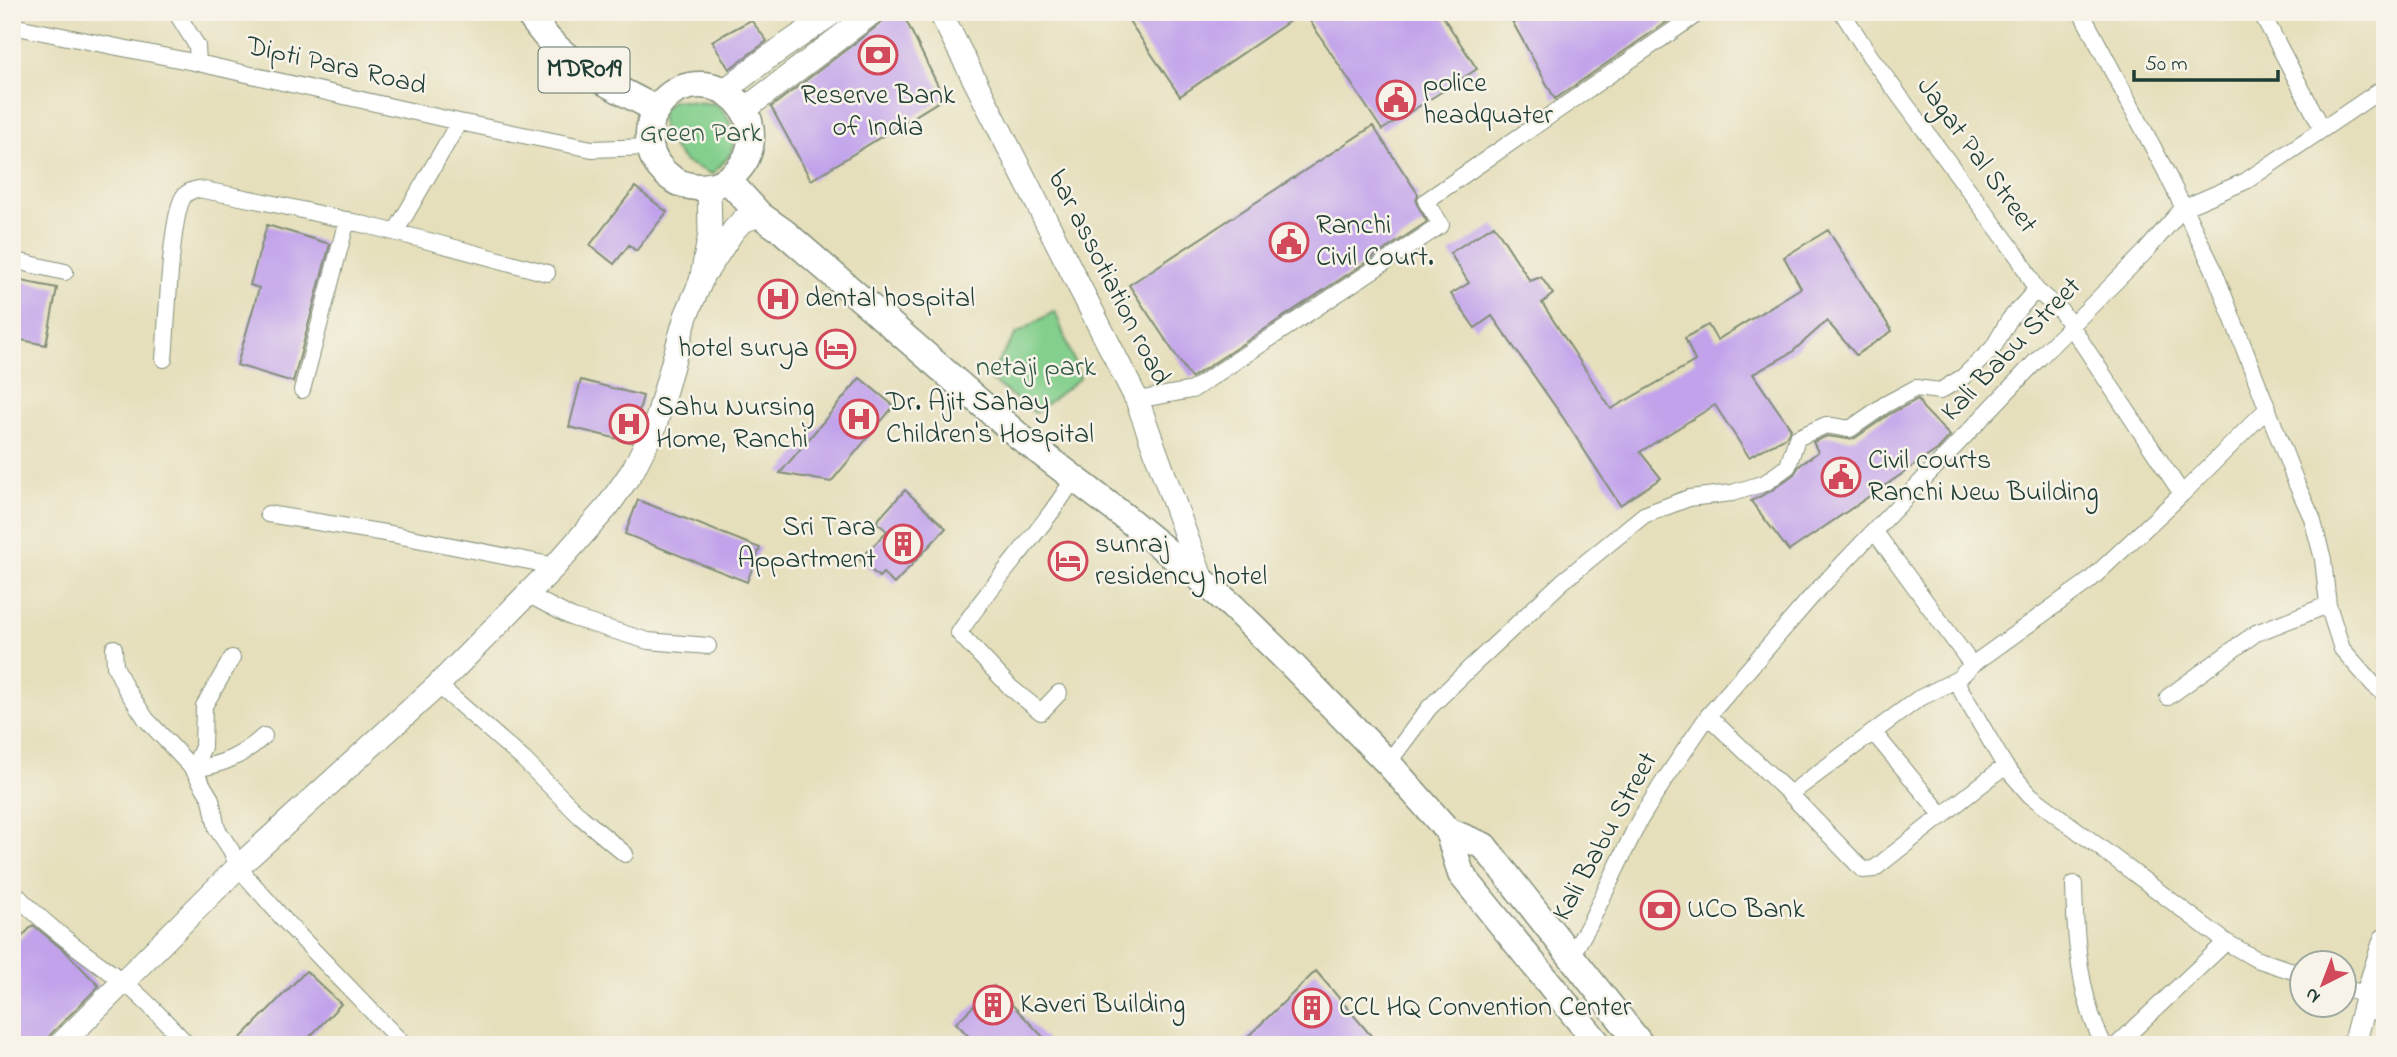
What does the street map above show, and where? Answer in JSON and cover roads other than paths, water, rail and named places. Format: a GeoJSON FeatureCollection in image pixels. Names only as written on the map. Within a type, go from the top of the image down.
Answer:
{"type":"FeatureCollection","features":[{"type":"Feature","properties":{"kind":"main road","name":"MDR019"},"geometry":{"type":"LineString","coordinates":[[527,12],[551,42],[578,65],[656,109]]}},
{"type":"Feature","properties":{"kind":"main road"},"geometry":{"type":"LineString","coordinates":[[649,147],[657,165],[671,179],[690,186],[718,183],[741,166],[750,148],[751,129],[744,110],[736,99],[724,91],[834,12]]}},
{"type":"Feature","properties":{"kind":"main road"},"geometry":{"type":"LineString","coordinates":[[744,110],[873,12]]}},
{"type":"Feature","properties":{"kind":"main road","name":"bar assotiation road"},"geometry":{"type":"LineString","coordinates":[[940,12],[1137,400],[1202,580]]}},
{"type":"Feature","properties":{"kind":"main road","name":"MDR019"},"geometry":{"type":"LineString","coordinates":[[649,147],[649,127],[656,109],[669,95],[686,86],[706,85],[724,91]]}},
{"type":"Feature","properties":{"kind":"main road"},"geometry":{"type":"LineString","coordinates":[[718,183],[784,232],[1020,438],[1074,478],[1233,607],[1388,763],[1448,831],[1461,874],[1599,1045]]}},
{"type":"Feature","properties":{"kind":"main road"},"geometry":{"type":"LineString","coordinates":[[701,281],[718,183]]}},
{"type":"Feature","properties":{"kind":"main road"},"geometry":{"type":"LineString","coordinates":[[60,1045],[238,867],[438,685],[555,566],[608,506],[633,470],[655,426],[686,316],[701,281],[733,231],[743,222],[760,215]]}},
{"type":"Feature","properties":{"kind":"main road"},"geometry":{"type":"LineString","coordinates":[[1448,831],[1484,846],[1641,1045]]}},
{"type":"Feature","properties":{"kind":"main road"},"geometry":{"type":"LineString","coordinates":[[2354,1044],[2372,1006],[2385,940]]}},
{"type":"Feature","properties":{"kind":"street"},"geometry":{"type":"LineString","coordinates":[[176,12],[197,46],[198,63]]}},
{"type":"Feature","properties":{"kind":"street"},"geometry":{"type":"LineString","coordinates":[[1137,400],[1192,390],[1441,225],[1426,201],[1700,12]]}},
{"type":"Feature","properties":{"kind":"street","name":"Jagat Pal Street"},"geometry":{"type":"LineString","coordinates":[[1842,12],[1870,56],[2019,258],[2036,290],[2061,311],[2182,494]]}},
{"type":"Feature","properties":{"kind":"street"},"geometry":{"type":"LineString","coordinates":[[2081,12],[2164,168],[2213,268],[2312,518],[2323,558],[2328,606],[2342,649],[2385,694]]}},
{"type":"Feature","properties":{"kind":"street"},"geometry":{"type":"LineString","coordinates":[[2261,12],[2322,128]]}},
{"type":"Feature","properties":{"kind":"street","name":"Dipti Para Road"},"geometry":{"type":"LineString","coordinates":[[12,26],[198,63],[458,122],[593,149],[649,147]]}},
{"type":"Feature","properties":{"kind":"street","name":"Kali Babu Street"},"geometry":{"type":"LineString","coordinates":[[1570,956],[1589,925],[1639,821],[1708,716],[1812,596],[2145,252],[2183,208],[2246,181],[2385,87]]}},
{"type":"Feature","properties":{"kind":"street"},"geometry":{"type":"LineString","coordinates":[[396,231],[458,122]]}},
{"type":"Feature","properties":{"kind":"street"},"geometry":{"type":"LineString","coordinates":[[164,359],[172,256],[179,208],[184,195],[198,189],[396,231],[547,273]]}},
{"type":"Feature","properties":{"kind":"street"},"geometry":{"type":"LineString","coordinates":[[302,390],[347,220]]}},
{"type":"Feature","properties":{"kind":"street"},"geometry":{"type":"LineString","coordinates":[[12,260],[65,272]]}},
{"type":"Feature","properties":{"kind":"street"},"geometry":{"type":"LineString","coordinates":[[1388,763],[1429,708],[1472,666],[1563,581],[1644,515],[1689,498],[1732,493],[1765,483],[1788,466],[1797,438],[1826,425],[1850,429],[1886,404],[1916,388],[1940,391],[1964,377],[1993,348],[2009,320],[2036,290]]}},
{"type":"Feature","properties":{"kind":"street"},"geometry":{"type":"LineString","coordinates":[[1790,794],[1918,699],[1958,679],[1972,665],[2089,581],[2268,408]]}},
{"type":"Feature","properties":{"kind":"street"},"geometry":{"type":"LineString","coordinates":[[1059,693],[1041,712],[1011,688],[959,633],[972,612],[1042,526],[1074,478]]}},
{"type":"Feature","properties":{"kind":"street"},"geometry":{"type":"LineString","coordinates":[[268,514],[555,566]]}},
{"type":"Feature","properties":{"kind":"street"},"geometry":{"type":"LineString","coordinates":[[1875,533],[1972,665]]}},
{"type":"Feature","properties":{"kind":"street"},"geometry":{"type":"LineString","coordinates":[[527,594],[573,618],[648,641],[708,646]]}},
{"type":"Feature","properties":{"kind":"street"},"geometry":{"type":"LineString","coordinates":[[2168,697],[2256,633],[2328,606]]}},
{"type":"Feature","properties":{"kind":"street"},"geometry":{"type":"LineString","coordinates":[[114,648],[115,666],[125,687],[146,719],[193,769],[211,799],[217,830],[231,850],[238,867],[286,922],[404,1045]]}},
{"type":"Feature","properties":{"kind":"street"},"geometry":{"type":"LineString","coordinates":[[193,769],[203,747],[204,706],[232,658]]}},
{"type":"Feature","properties":{"kind":"street"},"geometry":{"type":"LineString","coordinates":[[1958,679],[1962,693],[2005,766],[2038,803],[2226,942],[2256,959],[2288,969]]}},
{"type":"Feature","properties":{"kind":"street"},"geometry":{"type":"LineString","coordinates":[[438,685],[625,854]]}},
{"type":"Feature","properties":{"kind":"street"},"geometry":{"type":"LineString","coordinates":[[1708,716],[1790,794],[1863,870],[1874,869],[2005,766]]}},
{"type":"Feature","properties":{"kind":"street"},"geometry":{"type":"LineString","coordinates":[[1873,732],[1943,816]]}},
{"type":"Feature","properties":{"kind":"street"},"geometry":{"type":"LineString","coordinates":[[193,769],[217,766],[229,758],[247,752],[264,736]]}},
{"type":"Feature","properties":{"kind":"street"},"geometry":{"type":"LineString","coordinates":[[2074,884],[2075,937],[2092,1018],[2104,1045]]}},
{"type":"Feature","properties":{"kind":"street"},"geometry":{"type":"LineString","coordinates":[[12,891],[54,930],[124,982],[188,1045]]}},
{"type":"Feature","properties":{"kind":"street"},"geometry":{"type":"LineString","coordinates":[[2117,1045],[2226,942]]}},
{"type":"Feature","properties":{"kind":"place","name":"Reserve Bank of India"},"geometry":{"type":"Point","coordinates":[878,55]}},
{"type":"Feature","properties":{"kind":"place","name":"police headquater"},"geometry":{"type":"Point","coordinates":[1396,100]}},
{"type":"Feature","properties":{"kind":"place","name":"Ranchi Civil Court."},"geometry":{"type":"Point","coordinates":[1289,242]}},
{"type":"Feature","properties":{"kind":"place","name":"dental hospital"},"geometry":{"type":"Point","coordinates":[778,299]}},
{"type":"Feature","properties":{"kind":"place","name":"hotel surya"},"geometry":{"type":"Point","coordinates":[836,349]}},
{"type":"Feature","properties":{"kind":"place","name":"Dr. Ajit Sahay Children's Hospital"},"geometry":{"type":"Point","coordinates":[859,419]}},
{"type":"Feature","properties":{"kind":"place","name":"Sahu Nursing Home, Ranchi"},"geometry":{"type":"Point","coordinates":[629,424]}},
{"type":"Feature","properties":{"kind":"place","name":"Civil courts Ranchi New Building"},"geometry":{"type":"Point","coordinates":[1841,477]}},
{"type":"Feature","properties":{"kind":"place","name":"Sri Tara Appartment"},"geometry":{"type":"Point","coordinates":[903,544]}},
{"type":"Feature","properties":{"kind":"place","name":"sunraj residency hotel"},"geometry":{"type":"Point","coordinates":[1068,561]}},
{"type":"Feature","properties":{"kind":"place","name":"UCO Bank"},"geometry":{"type":"Point","coordinates":[1660,910]}},
{"type":"Feature","properties":{"kind":"place","name":"Kaveri Building"},"geometry":{"type":"Point","coordinates":[993,1005]}},
{"type":"Feature","properties":{"kind":"place","name":"CCL HQ Convention Center"},"geometry":{"type":"Point","coordinates":[1312,1008]}},
{"type":"Feature","properties":{"kind":"park label","name":"Green Park"},"geometry":{"type":"Point","coordinates":[701,134]}},
{"type":"Feature","properties":{"kind":"park label","name":"netaji park"},"geometry":{"type":"Point","coordinates":[1036,368]}}]}
